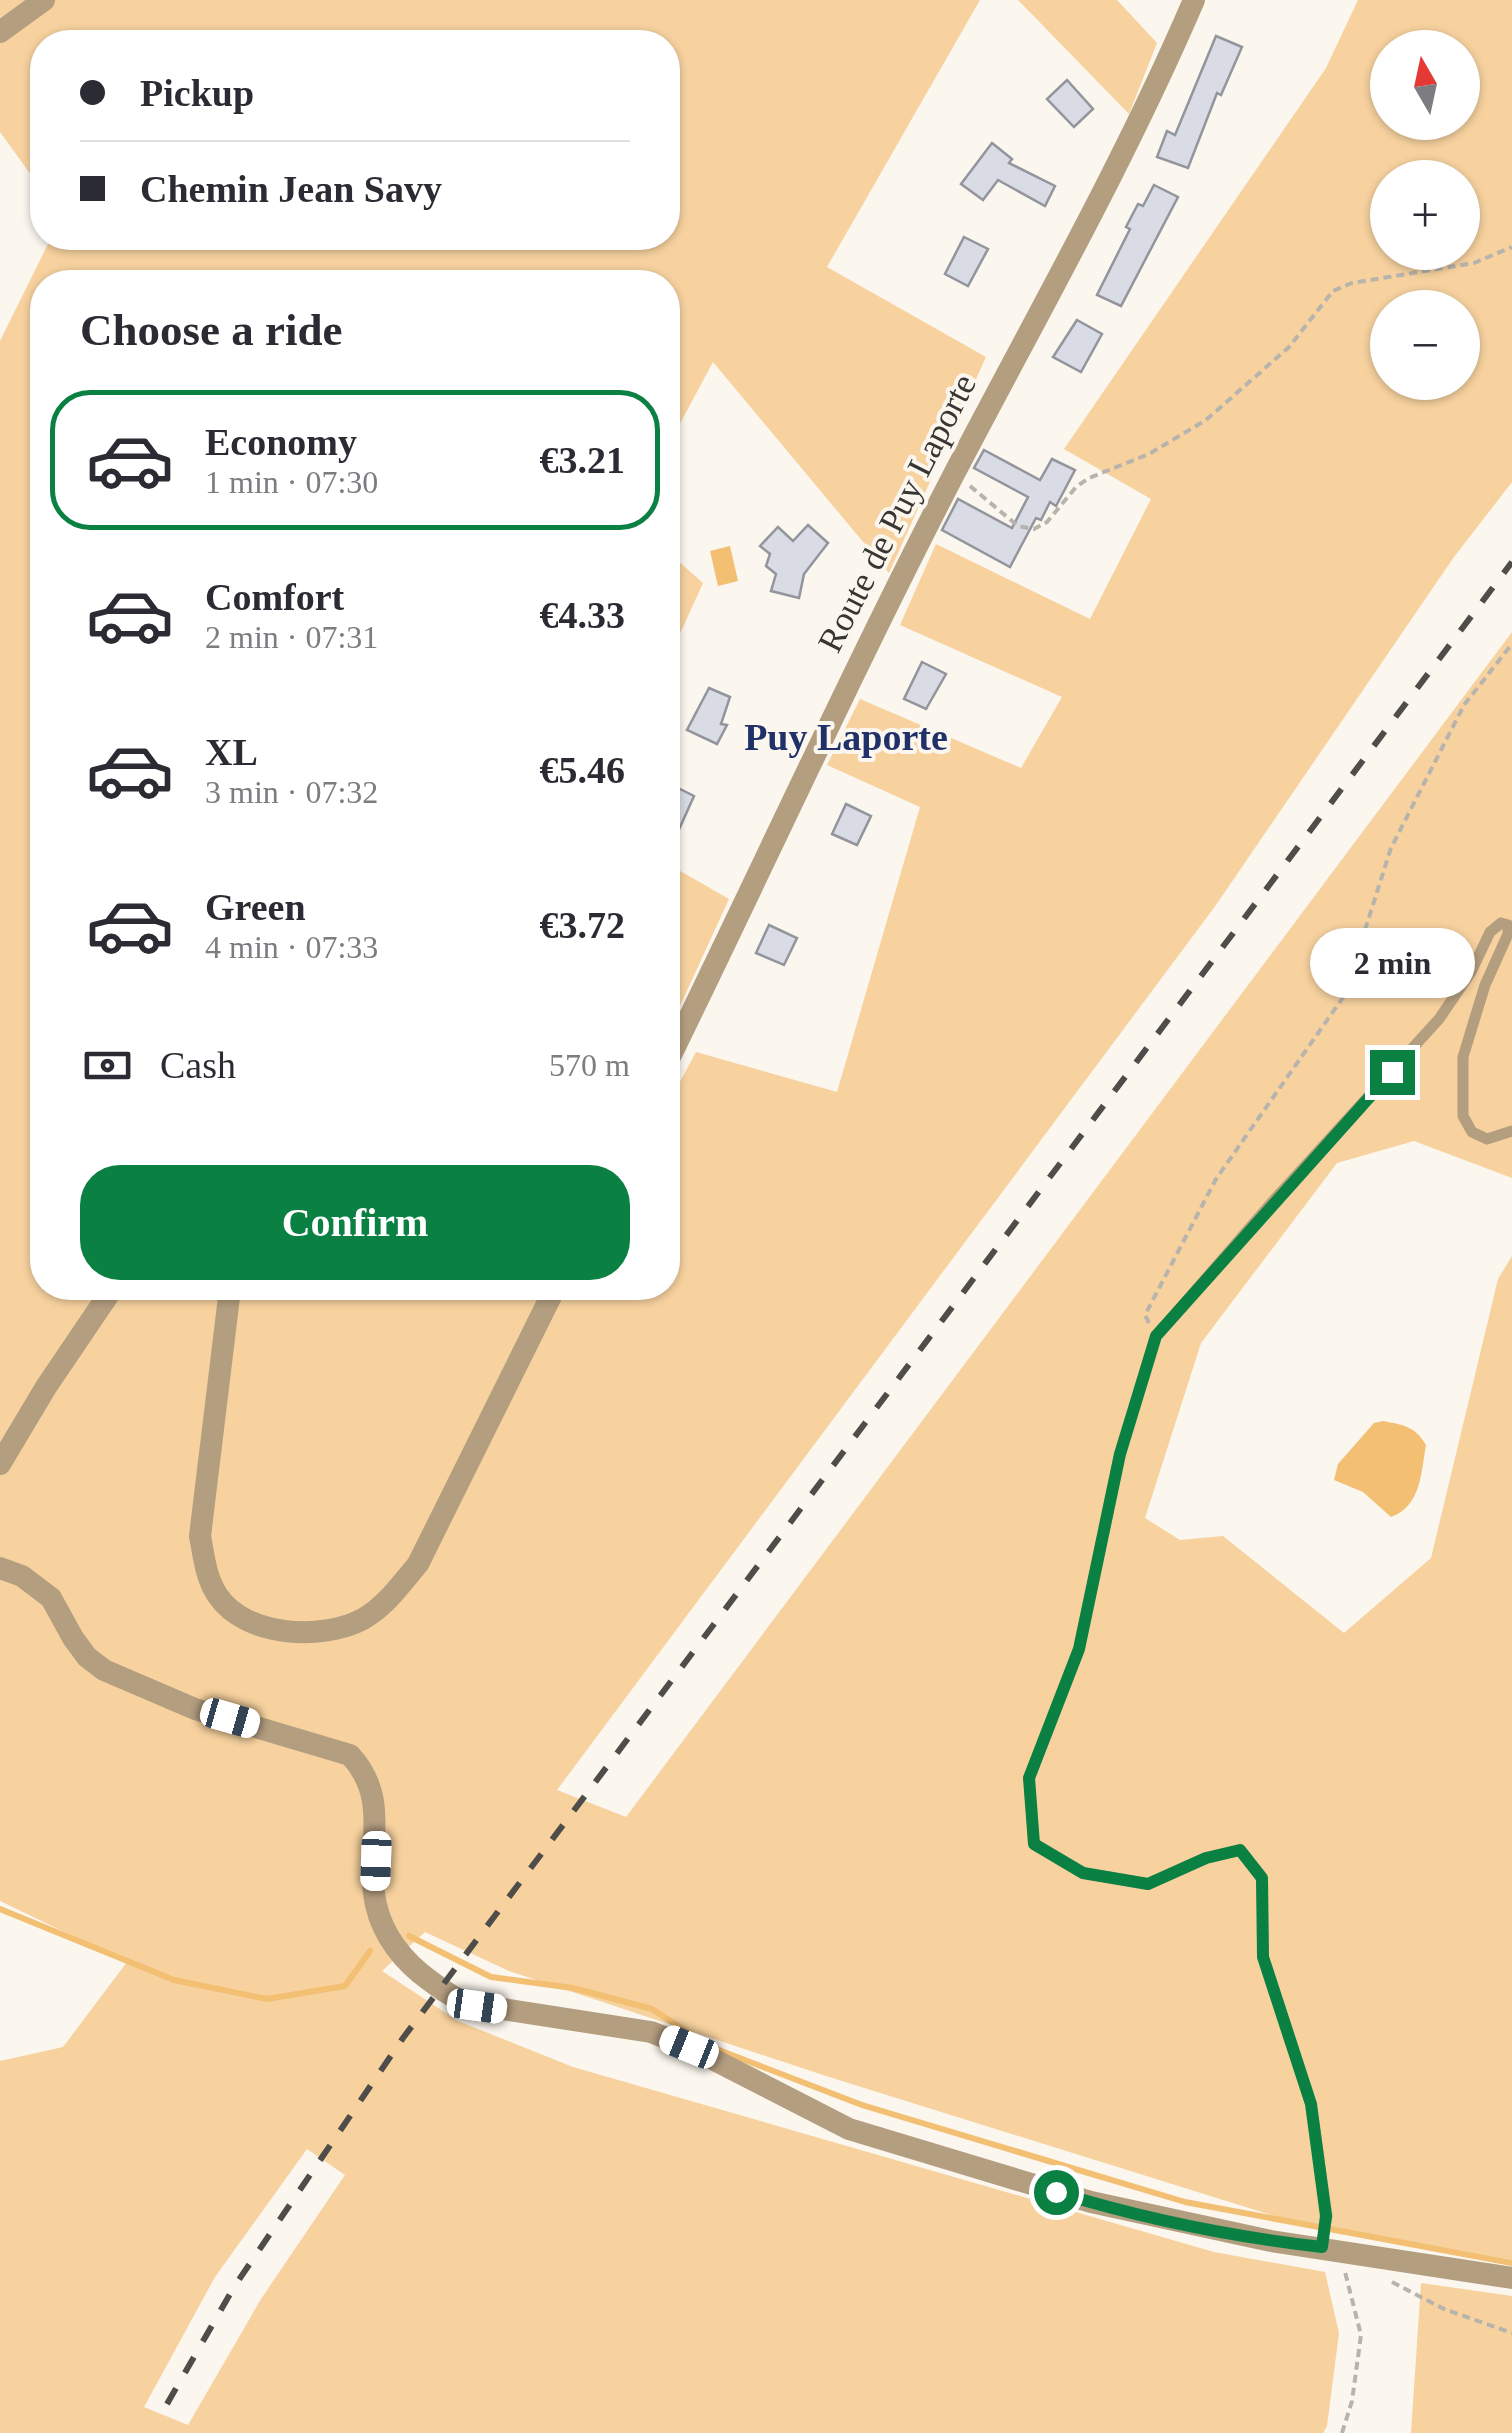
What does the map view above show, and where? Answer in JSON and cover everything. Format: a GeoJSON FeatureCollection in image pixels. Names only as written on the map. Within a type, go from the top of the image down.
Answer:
{"type":"FeatureCollection","features":[{"type":"Feature","properties":{"kind":"street"},"geometry":{"type":"LineString","coordinates":[[0,32],[44,0]]}},
{"type":"Feature","properties":{"kind":"street","name":"Route de Puy Laporte"},"geometry":{"type":"LineString","coordinates":[[680,1036],[857,664],[1090,219],[1194,0]]}},
{"type":"Feature","properties":{"kind":"street"},"geometry":{"type":"LineString","coordinates":[[0,1464],[105,1300]]}},
{"type":"Feature","properties":{"kind":"street"},"geometry":{"type":"LineString","coordinates":[[230,1300],[200,1536],[206,1566],[220,1600],[235,1614],[277,1629],[318,1632],[342,1628],[364,1618],[389,1600],[418,1564],[549,1300]]}},
{"type":"Feature","properties":{"kind":"street"},"geometry":{"type":"LineString","coordinates":[[0,1568],[22,1576],[51,1598],[72,1638],[104,1670],[195,1708],[350,1755],[362,1768],[373,1802],[376,1904],[381,1919],[405,1960],[449,1994],[477,2006],[651,2032],[689,2047],[848,2128],[1090,2202],[1270,2241],[1512,2278]]}},
{"type":"Feature","properties":{"kind":"lane"},"geometry":{"type":"LineString","coordinates":[[1322,2247],[1326,2216],[1311,2104],[1263,1957],[1262,1878],[1240,1850],[1206,1858],[1148,1884],[1083,1873],[1034,1844],[1029,1778],[1079,1649],[1120,1454],[1156,1336],[1439,1020],[1471,972],[1490,932],[1501,923],[1508,925],[1508,934],[1484,986],[1463,1057],[1463,1116],[1472,1132],[1487,1139],[1512,1131]]}},
{"type":"Feature","properties":{"kind":"path"},"geometry":{"type":"LineString","coordinates":[[954,474],[1018,526],[1034,529],[1047,522],[1076,487],[1089,478],[1149,454],[1206,420],[1289,347],[1332,291],[1352,283],[1474,263],[1512,248]]}},
{"type":"Feature","properties":{"kind":"path"},"geometry":{"type":"LineString","coordinates":[[1156,1336],[1145,1314],[1216,1179],[1344,996],[1392,848],[1464,705],[1512,644]]}},
{"type":"Feature","properties":{"kind":"path"},"geometry":{"type":"LineString","coordinates":[[1342,2433],[1352,2401],[1362,2335],[1346,2280],[1345,2252]]}},
{"type":"Feature","properties":{"kind":"path"},"geometry":{"type":"LineString","coordinates":[[1387,2279],[1444,2309],[1512,2333]]}},
{"type":"Feature","properties":{"kind":"shaded area"},"geometry":{"type":"Polygon","coordinates":[[[0,0],[980,0],[827,267],[986,357],[889,573],[713,362],[680,424],[680,270],[35,270],[45,250],[680,250],[680,30],[30,30],[30,173],[0,132],[0,0]]]}},
{"type":"Feature","properties":{"kind":"shaded area"},"geometry":{"type":"Polygon","coordinates":[[[1018,0],[1117,0],[1157,43],[1129,114],[1018,0]]]}},
{"type":"Feature","properties":{"kind":"shaded area"},"geometry":{"type":"Polygon","coordinates":[[[1358,0],[1512,0],[1512,482],[1454,557],[1216,905],[557,1790],[626,1817],[1512,632],[1512,1178],[1414,1141],[1337,1163],[1201,1343],[1145,1518],[1180,1540],[1223,1536],[1344,1633],[1431,1558],[1498,1279],[1512,1256],[1512,2260],[1281,2218],[826,2076],[509,1971],[425,1932],[382,1971],[458,2021],[573,2067],[1214,2252],[1325,2272],[1339,2333],[1327,2426],[1323,2433],[0,2433],[0,2061],[63,2047],[127,1962],[0,1901],[0,341],[30,280],[30,1300],[680,1300],[680,1082],[696,1052],[837,1092],[920,807],[827,765],[860,699],[1021,768],[1062,697],[900,625],[936,544],[1090,619],[1151,499],[1064,449],[1326,68],[1358,0]],[[307,2149],[215,2277],[144,2407],[188,2425],[261,2299],[345,2175],[307,2149]]]}},
{"type":"Feature","properties":{"kind":"shaded area"},"geometry":{"type":"Polygon","coordinates":[[[730,546],[738,581],[718,586],[710,551],[730,546]]]}},
{"type":"Feature","properties":{"kind":"shaded area"},"geometry":{"type":"Polygon","coordinates":[[[680,563],[703,583],[680,634],[680,563]]]}},
{"type":"Feature","properties":{"kind":"shaded area"},"geometry":{"type":"Polygon","coordinates":[[[680,871],[729,899],[680,1006],[680,871]]]}},
{"type":"Feature","properties":{"kind":"shaded area"},"geometry":{"type":"Polygon","coordinates":[[[1383,1421],[1413,1430],[1426,1445],[1414,1497],[1391,1517],[1363,1492],[1334,1480],[1338,1464],[1374,1423],[1383,1421]]]}},
{"type":"Feature","properties":{"kind":"shaded area"},"geometry":{"type":"Polygon","coordinates":[[[1421,2283],[1512,2296],[1512,2433],[1411,2433],[1421,2283]]]}},
{"type":"Feature","properties":{"kind":"building"},"geometry":{"type":"Polygon","coordinates":[[[1216,36],[1242,47],[1221,95],[1217,93],[1188,168],[1157,157],[1167,131],[1175,135],[1216,36]]]}},
{"type":"Feature","properties":{"kind":"building"},"geometry":{"type":"Polygon","coordinates":[[[1067,80],[1093,109],[1074,127],[1047,99],[1067,80]]]}},
{"type":"Feature","properties":{"kind":"building"},"geometry":{"type":"Polygon","coordinates":[[[992,143],[1012,159],[1009,163],[1055,186],[1045,206],[998,180],[983,200],[961,184],[992,143]]]}},
{"type":"Feature","properties":{"kind":"building"},"geometry":{"type":"Polygon","coordinates":[[[1154,185],[1178,197],[1121,306],[1097,295],[1130,229],[1126,227],[1154,185]]]}},
{"type":"Feature","properties":{"kind":"building"},"geometry":{"type":"Polygon","coordinates":[[[964,237],[988,249],[968,286],[945,274],[964,237]]]}},
{"type":"Feature","properties":{"kind":"building"},"geometry":{"type":"Polygon","coordinates":[[[1077,320],[1102,334],[1081,372],[1053,357],[1077,320]]]}},
{"type":"Feature","properties":{"kind":"building"},"geometry":{"type":"Polygon","coordinates":[[[984,450],[1040,480],[1052,459],[1075,470],[1056,506],[1050,502],[1041,520],[1036,518],[1010,567],[942,530],[958,499],[1012,528],[1028,497],[974,468],[984,450]]]}},
{"type":"Feature","properties":{"kind":"building"},"geometry":{"type":"Polygon","coordinates":[[[808,525],[828,543],[804,574],[799,598],[771,591],[776,574],[766,566],[770,554],[760,546],[778,527],[793,541],[808,525]]]}},
{"type":"Feature","properties":{"kind":"building"},"geometry":{"type":"Polygon","coordinates":[[[922,662],[946,674],[926,709],[904,699],[922,662]]]}},
{"type":"Feature","properties":{"kind":"building"},"geometry":{"type":"Polygon","coordinates":[[[709,688],[730,697],[721,724],[727,725],[717,744],[687,730],[709,688]]]}},
{"type":"Feature","properties":{"kind":"building"},"geometry":{"type":"Polygon","coordinates":[[[680,789],[694,796],[680,827],[680,789]]]}},
{"type":"Feature","properties":{"kind":"building"},"geometry":{"type":"Polygon","coordinates":[[[846,804],[871,816],[857,845],[832,834],[846,804]]]}},
{"type":"Feature","properties":{"kind":"building"},"geometry":{"type":"Polygon","coordinates":[[[769,925],[797,938],[784,965],[756,953],[769,925]]]}},
{"type":"Feature","properties":{"kind":"waterway"},"geometry":{"type":"LineString","coordinates":[[0,1909],[174,1980],[267,1999],[345,1986],[370,1951]]}},
{"type":"Feature","properties":{"kind":"waterway"},"geometry":{"type":"LineString","coordinates":[[409,1936],[491,1977],[573,1988],[652,2009],[711,2047],[862,2105],[1185,2202],[1512,2263]]}},
{"type":"Feature","properties":{"kind":"railway"},"geometry":{"type":"LineString","coordinates":[[167,2404],[234,2287],[403,2038],[1512,562]]}},
{"type":"Feature","properties":{"kind":"district","name":"Puy Laporte"},"geometry":{"type":"Point","coordinates":[846,737]}},
{"type":"Feature","properties":{"kind":"route"},"geometry":{"type":"LineString","coordinates":[[1056,2192],[1270,2241],[1322,2247],[1326,2216],[1311,2104],[1263,1957],[1262,1878],[1240,1850],[1206,1858],[1148,1884],[1083,1873],[1034,1844],[1029,1778],[1079,1649],[1120,1454],[1156,1336],[1392,1072]]}}]}
